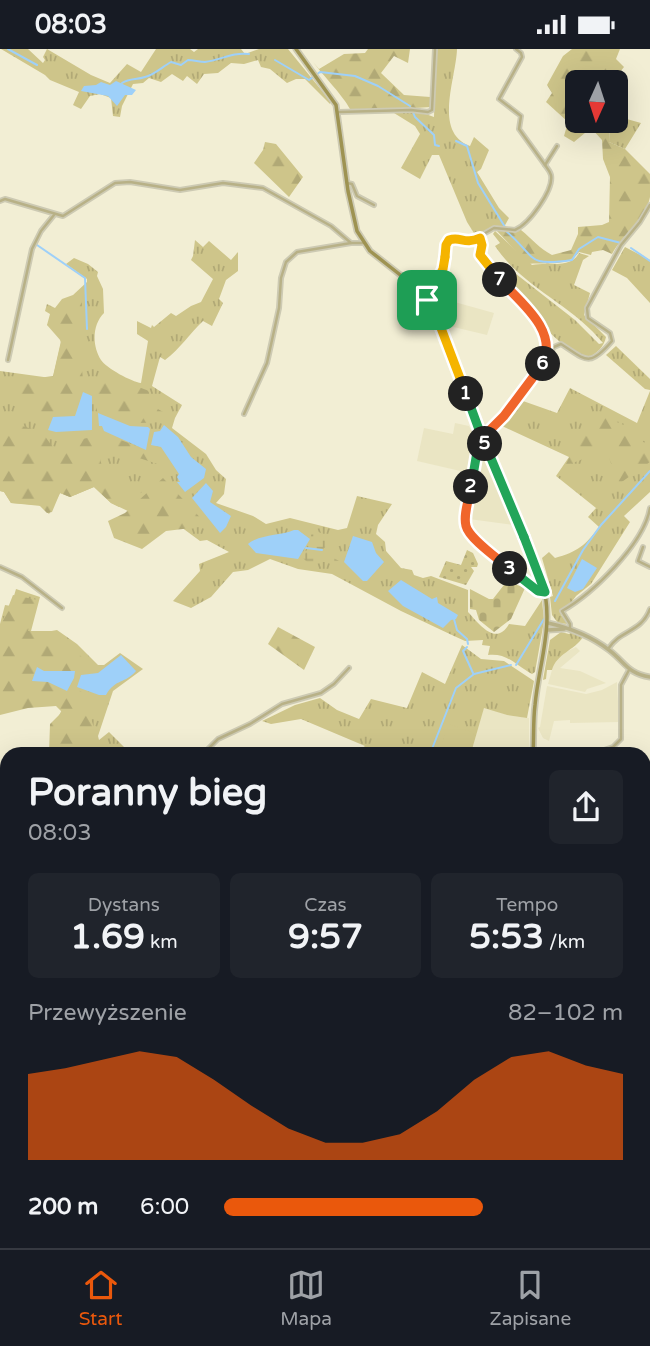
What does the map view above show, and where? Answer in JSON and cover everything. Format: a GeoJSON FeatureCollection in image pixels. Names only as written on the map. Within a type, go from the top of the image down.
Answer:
{"type":"FeatureCollection","features":[{"type":"Feature","properties":{"kind":"main road"},"geometry":{"type":"LineString","coordinates":[[296,49],[334,99],[339,112],[347,183],[354,219],[364,243],[427,300],[441,328],[485,446],[545,592],[548,630],[534,708],[533,747]]}},
{"type":"Feature","properties":{"kind":"street"},"geometry":{"type":"LineString","coordinates":[[339,112],[432,110],[435,101],[435,49]]}},
{"type":"Feature","properties":{"kind":"street"},"geometry":{"type":"LineString","coordinates":[[427,300],[443,269],[447,241],[452,238],[468,243],[495,228],[520,228],[533,217],[549,185],[551,173],[519,129],[521,116],[499,99],[522,57],[516,49]]}},
{"type":"Feature","properties":{"kind":"street"},"geometry":{"type":"LineString","coordinates":[[545,165],[557,146]]}},
{"type":"Feature","properties":{"kind":"street"},"geometry":{"type":"LineString","coordinates":[[0,201],[5,199],[62,216],[115,183],[130,182],[180,190],[223,183],[263,188],[331,226],[351,243]]}},
{"type":"Feature","properties":{"kind":"street"},"geometry":{"type":"LineString","coordinates":[[347,183],[353,186],[357,196],[374,205]]}},
{"type":"Feature","properties":{"kind":"street"},"geometry":{"type":"LineString","coordinates":[[546,356],[558,345],[584,359],[594,359],[612,341],[610,333],[588,318],[587,307],[621,246],[650,205]]}},
{"type":"Feature","properties":{"kind":"street"},"geometry":{"type":"LineString","coordinates":[[8,360],[32,249],[41,231],[54,215]]}},
{"type":"Feature","properties":{"kind":"street"},"geometry":{"type":"LineString","coordinates":[[480,238],[480,255],[544,329],[547,342],[543,364],[504,416],[482,438]]}},
{"type":"Feature","properties":{"kind":"street"},"geometry":{"type":"LineString","coordinates":[[244,414],[267,363],[286,262],[298,252],[364,243]]}},
{"type":"Feature","properties":{"kind":"street"},"geometry":{"type":"LineString","coordinates":[[485,446],[476,456],[466,518],[467,530],[527,584],[545,592]]}},
{"type":"Feature","properties":{"kind":"street"},"geometry":{"type":"LineString","coordinates":[[570,629],[562,611],[581,599],[612,570],[636,538],[649,516],[650,508]]}},
{"type":"Feature","properties":{"kind":"street"},"geometry":{"type":"LineString","coordinates":[[643,547],[638,561],[650,568]]}},
{"type":"Feature","properties":{"kind":"street"},"geometry":{"type":"LineString","coordinates":[[0,566],[22,577],[62,608]]}},
{"type":"Feature","properties":{"kind":"street"},"geometry":{"type":"LineString","coordinates":[[608,649],[618,636],[641,625],[650,609]]}},
{"type":"Feature","properties":{"kind":"street"},"geometry":{"type":"LineString","coordinates":[[548,623],[570,629],[608,649],[629,670],[650,677]]}},
{"type":"Feature","properties":{"kind":"street"},"geometry":{"type":"LineString","coordinates":[[548,630],[570,629]]}},
{"type":"Feature","properties":{"kind":"street"},"geometry":{"type":"LineString","coordinates":[[210,747],[218,739],[250,725],[282,704],[321,693],[349,668]]}},
{"type":"Feature","properties":{"kind":"street"},"geometry":{"type":"LineString","coordinates":[[613,747],[621,739],[621,685],[629,670]]}},
{"type":"Feature","properties":{"kind":"shaded area"},"geometry":{"type":"Polygon","coordinates":[[[433,296],[494,313],[487,335],[445,325],[433,296]]]}},
{"type":"Feature","properties":{"kind":"shaded area"},"geometry":{"type":"Polygon","coordinates":[[[455,423],[469,426],[475,438],[469,473],[417,461],[424,428],[453,434],[455,423]]]}},
{"type":"Feature","properties":{"kind":"shaded area"},"geometry":{"type":"Polygon","coordinates":[[[479,457],[485,458],[514,525],[469,519],[479,457]]]}},
{"type":"Feature","properties":{"kind":"shaded area"},"geometry":{"type":"Polygon","coordinates":[[[576,647],[580,651],[560,668],[580,671],[606,683],[585,692],[548,684],[554,663],[560,655],[576,647]]]}},
{"type":"Feature","properties":{"kind":"shaded area"},"geometry":{"type":"Polygon","coordinates":[[[617,682],[619,722],[554,721],[549,741],[543,738],[538,728],[547,686],[586,694],[617,682]]]}},
{"type":"Feature","properties":{"kind":"shaded area"},"geometry":{"type":"Polygon","coordinates":[[[484,707],[507,715],[529,718],[529,747],[473,747],[484,707]]]}},
{"type":"Feature","properties":{"kind":"green space"},"geometry":{"type":"Polygon","coordinates":[[[1,49],[28,49],[43,63],[47,49],[110,83],[127,64],[141,72],[156,49],[190,49],[194,52],[198,49],[241,49],[245,54],[259,49],[288,49],[331,102],[330,104],[305,79],[287,83],[270,69],[261,67],[258,60],[244,64],[231,63],[218,73],[204,74],[197,84],[187,76],[183,81],[172,74],[161,82],[149,78],[143,83],[133,84],[122,106],[120,117],[113,116],[111,98],[100,94],[90,96],[81,109],[73,105],[79,92],[50,80],[1,49]]]}},
{"type":"Feature","properties":{"kind":"green space"},"geometry":{"type":"Polygon","coordinates":[[[368,49],[410,49],[408,63],[394,56],[381,73],[404,95],[430,97],[431,107],[350,109],[313,62],[319,69],[344,54],[365,53],[368,49]]]}},
{"type":"Feature","properties":{"kind":"green space"},"geometry":{"type":"Polygon","coordinates":[[[436,49],[457,49],[449,104],[452,129],[459,139],[470,146],[474,137],[489,150],[477,172],[499,208],[509,218],[504,227],[506,229],[494,227],[477,238],[467,222],[439,155],[432,155],[420,179],[401,168],[420,134],[415,126],[394,113],[420,112],[434,117],[436,49]]]}},
{"type":"Feature","properties":{"kind":"green space"},"geometry":{"type":"Polygon","coordinates":[[[572,49],[620,49],[616,59],[624,67],[622,70],[565,70],[565,119],[546,102],[552,93],[547,85],[563,56],[572,49]]]}},
{"type":"Feature","properties":{"kind":"green space"},"geometry":{"type":"Polygon","coordinates":[[[628,119],[641,123],[625,149],[609,142],[609,133],[628,133],[628,119]]]}},
{"type":"Feature","properties":{"kind":"green space"},"geometry":{"type":"Polygon","coordinates":[[[565,132],[585,133],[574,142],[564,136],[565,132]]]}},
{"type":"Feature","properties":{"kind":"green space"},"geometry":{"type":"Polygon","coordinates":[[[596,133],[609,133],[609,142],[625,149],[650,174],[650,197],[644,213],[612,254],[603,250],[592,252],[591,255],[579,252],[562,262],[528,264],[497,231],[521,230],[552,255],[571,250],[578,227],[609,222],[610,177],[603,159],[602,140],[596,133]]]}},
{"type":"Feature","properties":{"kind":"green space"},"geometry":{"type":"Polygon","coordinates":[[[265,142],[276,144],[303,177],[289,197],[254,163],[265,142]]]}},
{"type":"Feature","properties":{"kind":"green space"},"geometry":{"type":"Polygon","coordinates":[[[495,231],[532,265],[565,263],[579,253],[589,256],[583,260],[574,285],[590,293],[584,315],[606,337],[604,344],[597,352],[588,358],[563,344],[497,273],[511,270],[575,320],[599,344],[603,343],[506,260],[495,246],[500,243],[493,234],[495,231]]]}},
{"type":"Feature","properties":{"kind":"green space"},"geometry":{"type":"Polygon","coordinates":[[[195,240],[203,247],[209,241],[231,260],[238,252],[238,271],[226,280],[219,299],[223,303],[212,326],[203,321],[171,355],[165,360],[160,357],[152,386],[182,405],[172,428],[206,454],[216,470],[226,479],[224,494],[216,503],[253,516],[266,524],[290,518],[338,530],[347,528],[357,496],[392,504],[378,525],[376,534],[385,542],[386,551],[401,568],[412,570],[414,575],[423,578],[431,576],[468,590],[468,612],[488,631],[499,634],[509,624],[525,626],[542,600],[544,621],[535,672],[532,674],[501,656],[488,655],[490,646],[482,645],[483,640],[465,641],[332,574],[298,569],[270,559],[248,570],[233,572],[211,597],[191,608],[173,601],[200,571],[199,564],[229,552],[207,540],[200,541],[181,527],[132,513],[111,503],[94,487],[70,497],[60,493],[49,514],[41,506],[11,503],[4,492],[0,491],[0,371],[53,377],[61,343],[57,329],[47,325],[50,314],[45,311],[47,304],[55,308],[62,299],[73,295],[87,282],[87,279],[66,264],[74,258],[98,272],[103,289],[104,313],[95,329],[98,354],[113,371],[141,383],[148,341],[137,334],[137,321],[151,328],[171,313],[176,316],[201,302],[213,279],[191,260],[195,240]]]}},
{"type":"Feature","properties":{"kind":"green space"},"geometry":{"type":"Polygon","coordinates":[[[625,247],[650,260],[650,303],[627,278],[612,270],[625,247]]]}},
{"type":"Feature","properties":{"kind":"green space"},"geometry":{"type":"Polygon","coordinates":[[[71,299],[82,301],[79,340],[82,400],[72,416],[50,412],[24,413],[0,388],[0,376],[16,381],[53,376],[61,341],[47,325],[71,299]]]}},
{"type":"Feature","properties":{"kind":"green space"},"geometry":{"type":"Polygon","coordinates":[[[616,346],[650,379],[650,390],[645,389],[606,355],[616,346]]]}},
{"type":"Feature","properties":{"kind":"green space"},"geometry":{"type":"Polygon","coordinates":[[[100,362],[118,379],[149,391],[153,405],[165,413],[165,422],[140,423],[136,427],[98,413],[94,401],[98,393],[100,362]]]}},
{"type":"Feature","properties":{"kind":"green space"},"geometry":{"type":"Polygon","coordinates":[[[570,388],[637,423],[650,391],[650,492],[624,516],[630,522],[591,584],[576,596],[567,608],[560,610],[568,624],[558,623],[552,615],[550,597],[553,596],[542,558],[549,552],[555,558],[563,556],[585,543],[599,527],[588,517],[596,508],[556,476],[569,457],[502,426],[523,401],[557,413],[570,388]]]}},
{"type":"Feature","properties":{"kind":"green space"},"geometry":{"type":"Polygon","coordinates":[[[603,416],[626,426],[650,448],[650,462],[609,491],[614,471],[606,450],[565,466],[575,446],[603,416]]]}},
{"type":"Feature","properties":{"kind":"green space"},"geometry":{"type":"Polygon","coordinates":[[[19,425],[42,432],[54,449],[60,450],[78,440],[110,433],[115,438],[145,449],[151,445],[161,447],[167,461],[164,466],[139,458],[112,444],[103,443],[101,464],[104,471],[116,481],[142,492],[119,507],[94,487],[70,497],[60,493],[52,512],[47,513],[39,505],[11,503],[4,492],[0,491],[0,427],[19,425]]]}},
{"type":"Feature","properties":{"kind":"green space"},"geometry":{"type":"Polygon","coordinates":[[[163,478],[208,526],[166,531],[142,549],[114,538],[108,521],[125,513],[163,478]]]}},
{"type":"Feature","properties":{"kind":"green space"},"geometry":{"type":"Polygon","coordinates":[[[312,529],[332,538],[322,551],[339,561],[308,563],[303,558],[310,543],[312,529]]]}},
{"type":"Feature","properties":{"kind":"green space"},"geometry":{"type":"Polygon","coordinates":[[[467,550],[473,553],[478,564],[477,567],[471,567],[474,571],[466,585],[439,577],[446,561],[461,565],[467,550]]]}},
{"type":"Feature","properties":{"kind":"green space"},"geometry":{"type":"Polygon","coordinates":[[[507,581],[525,588],[511,619],[494,632],[479,620],[476,610],[470,609],[470,589],[493,599],[507,581]]]}},
{"type":"Feature","properties":{"kind":"green space"},"geometry":{"type":"Polygon","coordinates":[[[16,589],[40,597],[31,631],[35,634],[57,630],[77,644],[98,665],[104,665],[120,653],[143,669],[113,691],[98,736],[99,740],[109,732],[124,747],[52,747],[53,727],[67,700],[0,703],[0,624],[5,605],[11,606],[16,589]]]}},
{"type":"Feature","properties":{"kind":"green space"},"geometry":{"type":"Polygon","coordinates":[[[13,595],[38,600],[28,631],[51,631],[90,664],[78,671],[75,688],[89,696],[86,705],[95,730],[93,747],[49,747],[50,724],[62,712],[56,706],[28,708],[0,715],[0,628],[13,595]]]}},
{"type":"Feature","properties":{"kind":"green space"},"geometry":{"type":"Polygon","coordinates":[[[278,627],[315,647],[304,670],[268,644],[278,627]]]}},
{"type":"Feature","properties":{"kind":"green space"},"geometry":{"type":"Polygon","coordinates":[[[561,632],[572,632],[583,637],[554,664],[552,670],[547,670],[546,679],[543,680],[550,640],[561,632]]]}},
{"type":"Feature","properties":{"kind":"green space"},"geometry":{"type":"Polygon","coordinates":[[[462,645],[481,659],[504,661],[534,681],[527,718],[484,708],[473,747],[364,747],[301,719],[271,724],[262,721],[295,705],[320,698],[337,710],[359,719],[371,699],[407,708],[422,672],[445,684],[462,645]]]}},
{"type":"Feature","properties":{"kind":"green space"},"geometry":{"type":"Polygon","coordinates":[[[449,724],[474,733],[469,747],[441,747],[449,724]]]}},
{"type":"Feature","properties":{"kind":"water"},"geometry":{"type":"Polygon","coordinates":[[[116,81],[136,90],[132,95],[125,95],[117,106],[108,96],[81,91],[84,86],[101,82],[110,85],[116,81]]]}},
{"type":"Feature","properties":{"kind":"water"},"geometry":{"type":"Polygon","coordinates":[[[83,392],[92,396],[92,430],[48,430],[53,417],[75,416],[83,392]]]}},
{"type":"Feature","properties":{"kind":"water"},"geometry":{"type":"Polygon","coordinates":[[[98,413],[130,426],[148,427],[150,429],[146,450],[104,431],[102,426],[99,426],[98,413]]]}},
{"type":"Feature","properties":{"kind":"water"},"geometry":{"type":"Polygon","coordinates":[[[164,425],[178,437],[191,457],[206,469],[204,478],[185,492],[177,482],[180,482],[177,477],[179,474],[161,447],[151,445],[154,432],[160,431],[164,425]]]}},
{"type":"Feature","properties":{"kind":"water"},"geometry":{"type":"Polygon","coordinates":[[[206,483],[213,491],[210,502],[231,516],[220,533],[192,498],[206,483]]]}},
{"type":"Feature","properties":{"kind":"water"},"geometry":{"type":"Polygon","coordinates":[[[294,530],[310,539],[298,559],[256,553],[248,544],[258,538],[294,530]]]}},
{"type":"Feature","properties":{"kind":"water"},"geometry":{"type":"Polygon","coordinates":[[[353,536],[372,542],[376,553],[384,562],[367,581],[363,581],[344,562],[353,536]]]}},
{"type":"Feature","properties":{"kind":"water"},"geometry":{"type":"Polygon","coordinates":[[[582,559],[597,568],[583,589],[575,592],[567,588],[582,559]]]}},
{"type":"Feature","properties":{"kind":"water"},"geometry":{"type":"Polygon","coordinates":[[[401,580],[432,599],[437,597],[438,603],[458,615],[456,619],[443,628],[403,606],[388,591],[401,580]]]}},
{"type":"Feature","properties":{"kind":"water"},"geometry":{"type":"Polygon","coordinates":[[[121,655],[136,671],[113,686],[106,695],[77,687],[81,675],[98,673],[121,655]]]}},
{"type":"Feature","properties":{"kind":"water"},"geometry":{"type":"Polygon","coordinates":[[[37,667],[44,671],[75,671],[74,678],[67,691],[48,682],[32,681],[37,667]]]}},
{"type":"Feature","properties":{"kind":"waterway"},"geometry":{"type":"LineString","coordinates":[[8,49],[37,65]]}},
{"type":"Feature","properties":{"kind":"waterway"},"geometry":{"type":"LineString","coordinates":[[122,83],[148,76],[171,62],[181,65],[188,60],[205,62],[237,54],[249,54]]}},
{"type":"Feature","properties":{"kind":"waterway"},"geometry":{"type":"LineString","coordinates":[[275,60],[309,80],[320,72],[355,76],[378,86],[410,106]]}},
{"type":"Feature","properties":{"kind":"waterway"},"geometry":{"type":"LineString","coordinates":[[413,112],[434,135],[435,145],[439,146]]}},
{"type":"Feature","properties":{"kind":"waterway"},"geometry":{"type":"LineString","coordinates":[[456,141],[467,146],[478,183],[505,227]]}},
{"type":"Feature","properties":{"kind":"waterway"},"geometry":{"type":"LineString","coordinates":[[506,231],[533,258],[546,262],[572,260],[579,249],[598,237],[621,243]]}},
{"type":"Feature","properties":{"kind":"waterway"},"geometry":{"type":"LineString","coordinates":[[37,245],[85,278],[87,329]]}},
{"type":"Feature","properties":{"kind":"waterway"},"geometry":{"type":"LineString","coordinates":[[631,248],[650,261]]}},
{"type":"Feature","properties":{"kind":"waterway"},"geometry":{"type":"LineString","coordinates":[[555,601],[583,550],[601,525],[650,471]]}},
{"type":"Feature","properties":{"kind":"waterway"},"geometry":{"type":"LineString","coordinates":[[306,548],[322,550]]}},
{"type":"Feature","properties":{"kind":"waterway"},"geometry":{"type":"LineString","coordinates":[[454,619],[457,630],[467,639],[468,644]]}},
{"type":"Feature","properties":{"kind":"waterway"},"geometry":{"type":"LineString","coordinates":[[516,665],[544,619]]}},
{"type":"Feature","properties":{"kind":"waterway"},"geometry":{"type":"LineString","coordinates":[[467,647],[463,651],[473,673]]}},
{"type":"Feature","properties":{"kind":"waterway"},"geometry":{"type":"LineString","coordinates":[[433,747],[456,688],[474,674],[511,665]]}},
{"type":"Feature","properties":{"kind":"route"},"geometry":{"type":"LineString","coordinates":[[427,300],[441,328],[469,403],[485,446],[476,456],[466,518],[467,530],[527,584],[545,592],[534,560],[482,438],[488,435],[504,416],[543,364],[547,349],[544,330],[480,255],[480,238],[468,243],[452,238],[447,241],[445,264],[427,300]]}}]}
